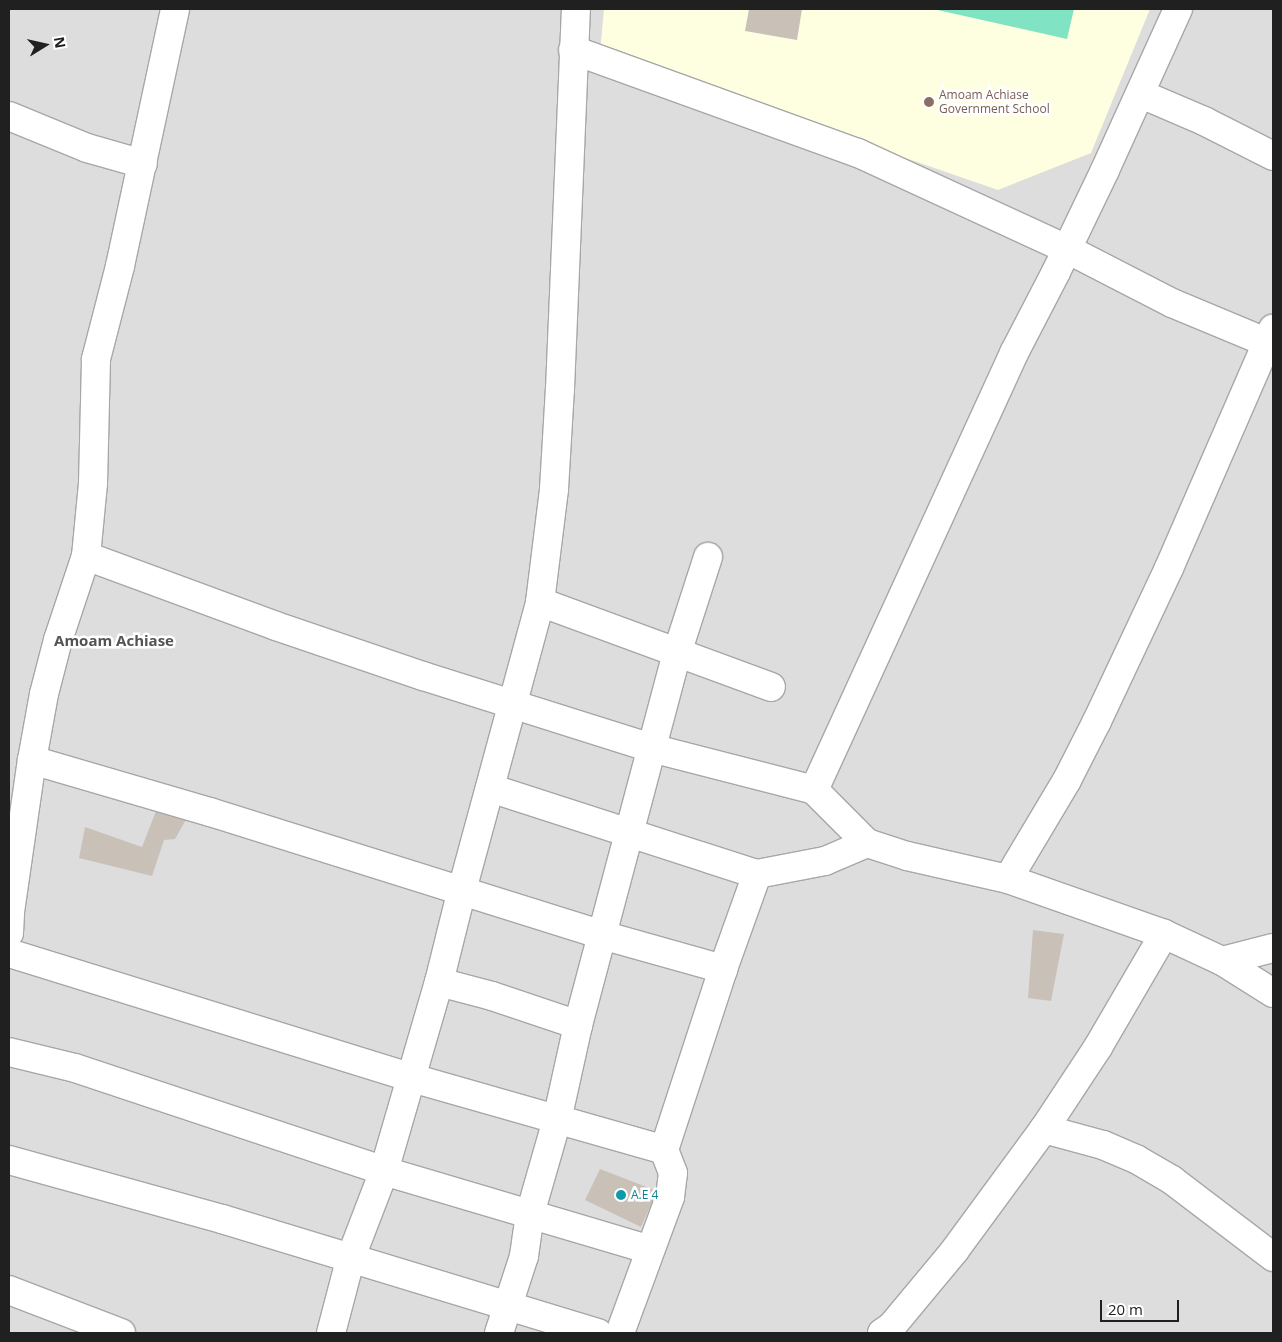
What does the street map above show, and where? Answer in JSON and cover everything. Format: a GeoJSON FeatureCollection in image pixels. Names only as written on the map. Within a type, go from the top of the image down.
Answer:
{"type":"FeatureCollection","features":[{"type":"Feature","properties":{"kind":"street"},"geometry":{"type":"LineString","coordinates":[[9,933],[15,839],[58,640],[86,556],[93,483],[96,359],[143,164],[175,9]]}},
{"type":"Feature","properties":{"kind":"street"},"geometry":{"type":"LineString","coordinates":[[331,1333],[352,1257],[384,1171],[440,982],[462,890],[540,602],[554,489],[568,237],[576,9]]}},
{"type":"Feature","properties":{"kind":"street"},"geometry":{"type":"LineString","coordinates":[[814,790],[1014,354],[1067,249],[1178,9]]}},
{"type":"Feature","properties":{"kind":"street"},"geometry":{"type":"LineString","coordinates":[[574,50],[858,153],[1067,249],[1172,303],[1271,339],[1169,568],[1097,721],[1067,780],[1008,879]]}},
{"type":"Feature","properties":{"kind":"street"},"geometry":{"type":"LineString","coordinates":[[1140,94],[1204,121],[1273,156]]}},
{"type":"Feature","properties":{"kind":"street"},"geometry":{"type":"LineString","coordinates":[[9,116],[86,148],[143,164]]}},
{"type":"Feature","properties":{"kind":"street"},"geometry":{"type":"LineString","coordinates":[[86,556],[276,626],[513,705],[651,748],[814,790],[867,843],[907,856],[1008,879],[1164,934],[1222,960],[1273,993]]}},
{"type":"Feature","properties":{"kind":"street"},"geometry":{"type":"LineString","coordinates":[[499,1333],[524,1256],[530,1214],[557,1120],[578,1025],[651,748],[677,652],[708,557]]}},
{"type":"Feature","properties":{"kind":"street"},"geometry":{"type":"LineString","coordinates":[[540,602],[770,687]]}},
{"type":"Feature","properties":{"kind":"street"},"geometry":{"type":"LineString","coordinates":[[32,760],[210,812],[602,935],[723,969]]}},
{"type":"Feature","properties":{"kind":"street"},"geometry":{"type":"LineString","coordinates":[[490,788],[629,831],[757,874],[825,861],[867,843]]}},
{"type":"Feature","properties":{"kind":"street"},"geometry":{"type":"LineString","coordinates":[[620,1333],[670,1197],[673,1173],[664,1150],[723,969],[757,874]]}},
{"type":"Feature","properties":{"kind":"street"},"geometry":{"type":"LineString","coordinates":[[894,1331],[1044,1129],[1098,1047],[1164,934]]}},
{"type":"Feature","properties":{"kind":"street"},"geometry":{"type":"LineString","coordinates":[[1222,960],[1273,948]]}},
{"type":"Feature","properties":{"kind":"street"},"geometry":{"type":"LineString","coordinates":[[9,953],[412,1078],[664,1150]]}},
{"type":"Feature","properties":{"kind":"street"},"geometry":{"type":"LineString","coordinates":[[440,982],[492,996],[578,1025]]}},
{"type":"Feature","properties":{"kind":"street"},"geometry":{"type":"LineString","coordinates":[[9,1052],[75,1068],[384,1171],[650,1250]]}},
{"type":"Feature","properties":{"kind":"street"},"geometry":{"type":"LineString","coordinates":[[1044,1129],[1103,1145],[1136,1159],[1172,1180],[1273,1257]]}},
{"type":"Feature","properties":{"kind":"street"},"geometry":{"type":"LineString","coordinates":[[9,1160],[352,1257],[598,1333]]}},
{"type":"Feature","properties":{"kind":"street"},"geometry":{"type":"LineString","coordinates":[[9,1291],[121,1333]]}},
{"type":"Feature","properties":{"kind":"shaded area"},"geometry":{"type":"Polygon","coordinates":[[[9,9],[1273,9],[1273,1333],[9,1333],[9,9]]]}},
{"type":"Feature","properties":{"kind":"shaded area","name":"Amoam Achiase Government School"},"geometry":{"type":"Polygon","coordinates":[[[604,9],[1150,9],[1091,153],[998,190],[600,52],[604,9]]]}},
{"type":"Feature","properties":{"kind":"green space"},"geometry":{"type":"Polygon","coordinates":[[[933,9],[1074,9],[1067,39],[933,9]]]}},
{"type":"Feature","properties":{"kind":"building"},"geometry":{"type":"Polygon","coordinates":[[[749,9],[802,9],[797,40],[745,31],[749,9]]]}},
{"type":"Feature","properties":{"kind":"building"},"geometry":{"type":"Polygon","coordinates":[[[156,811],[187,818],[175,839],[164,840],[152,876],[79,858],[85,827],[142,847],[156,811]]]}},
{"type":"Feature","properties":{"kind":"building"},"geometry":{"type":"Polygon","coordinates":[[[1033,930],[1064,934],[1051,1001],[1028,998],[1033,930]]]}},
{"type":"Feature","properties":{"kind":"building","name":"A.E 4"},"geometry":{"type":"Polygon","coordinates":[[[600,1169],[657,1191],[641,1227],[585,1200],[600,1169]]]}},
{"type":"Feature","properties":{"kind":"place","name":"Amoam Achiase Government School"},"geometry":{"type":"Point","coordinates":[929,102]}},
{"type":"Feature","properties":{"kind":"place","name":"A.E 4"},"geometry":{"type":"Point","coordinates":[621,1195]}},
{"type":"Feature","properties":{"kind":"district","name":"Amoam Achiase"},"geometry":{"type":"Point","coordinates":[114,641]}}]}
